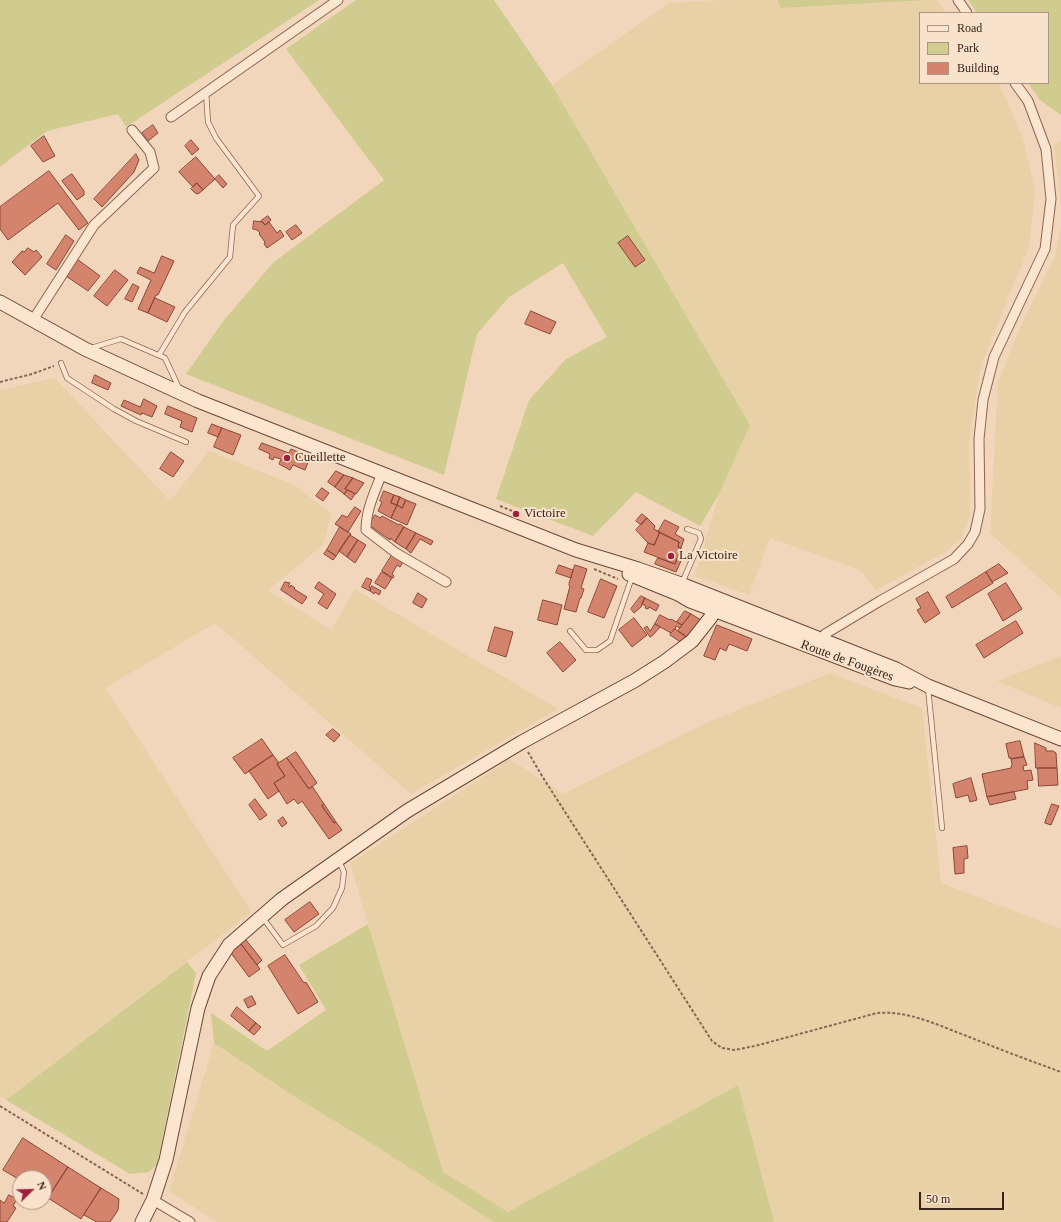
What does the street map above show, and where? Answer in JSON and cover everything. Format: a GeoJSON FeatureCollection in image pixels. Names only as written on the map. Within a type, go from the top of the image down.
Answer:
{"type":"FeatureCollection","features":[{"type":"Feature","properties":{"kind":"main road"},"geometry":{"type":"LineString","coordinates":[[0,302],[85,349],[182,394],[442,498],[592,555],[638,569],[680,589],[705,593],[770,625]]}},
{"type":"Feature","properties":{"kind":"main road","name":"Route de Fougères"},"geometry":{"type":"LineString","coordinates":[[592,555],[633,576],[680,589],[690,601],[714,610],[770,625],[811,644],[824,640]]}},
{"type":"Feature","properties":{"kind":"main road"},"geometry":{"type":"LineString","coordinates":[[142,1222],[153,1200],[166,1160],[198,1008],[209,976],[229,945],[282,900],[406,811],[522,742],[634,681],[664,662],[692,641],[711,617],[714,610],[705,593]]}},
{"type":"Feature","properties":{"kind":"main road","name":"Route de Fougères"},"geometry":{"type":"LineString","coordinates":[[770,625],[829,654],[895,679],[928,686]]}},
{"type":"Feature","properties":{"kind":"main road"},"geometry":{"type":"LineString","coordinates":[[824,640],[829,654]]}},
{"type":"Feature","properties":{"kind":"main road"},"geometry":{"type":"LineString","coordinates":[[824,640],[896,669],[928,686],[1061,739]]}},
{"type":"Feature","properties":{"kind":"street"},"geometry":{"type":"LineString","coordinates":[[171,117],[338,0]]}},
{"type":"Feature","properties":{"kind":"street"},"geometry":{"type":"LineString","coordinates":[[958,0],[966,12]]}},
{"type":"Feature","properties":{"kind":"street"},"geometry":{"type":"LineString","coordinates":[[824,640],[825,634],[954,559],[968,544],[975,532],[980,509],[979,440],[983,400],[994,357],[1045,249],[1051,199],[1046,149],[1028,102],[1016,84]]}},
{"type":"Feature","properties":{"kind":"street"},"geometry":{"type":"LineString","coordinates":[[33,320],[94,225],[154,168],[150,152],[132,130]]}},
{"type":"Feature","properties":{"kind":"street"},"geometry":{"type":"LineString","coordinates":[[382,473],[370,503],[366,520],[366,530],[396,553],[446,582]]}},
{"type":"Feature","properties":{"kind":"street"},"geometry":{"type":"LineString","coordinates":[[153,1200],[190,1222]]}},
{"type":"Feature","properties":{"kind":"lane"},"geometry":{"type":"LineString","coordinates":[[159,355],[185,312],[230,257],[233,224],[259,196],[216,138],[208,122],[206,92]]}},
{"type":"Feature","properties":{"kind":"lane"},"geometry":{"type":"LineString","coordinates":[[85,349],[121,339],[159,355],[165,358],[182,394]]}},
{"type":"Feature","properties":{"kind":"lane"},"geometry":{"type":"LineString","coordinates":[[60,363],[67,378],[114,409],[136,422],[186,442]]}},
{"type":"Feature","properties":{"kind":"lane"},"geometry":{"type":"LineString","coordinates":[[680,589],[701,540],[699,533],[688,529]]}},
{"type":"Feature","properties":{"kind":"lane"},"geometry":{"type":"LineString","coordinates":[[570,631],[586,650],[597,650],[610,641],[628,586],[633,576]]}},
{"type":"Feature","properties":{"kind":"lane"},"geometry":{"type":"LineString","coordinates":[[928,686],[942,828]]}},
{"type":"Feature","properties":{"kind":"lane"},"geometry":{"type":"LineString","coordinates":[[262,916],[283,945],[316,926],[333,908],[342,888],[344,872],[338,859]]}},
{"type":"Feature","properties":{"kind":"path"},"geometry":{"type":"LineString","coordinates":[[0,382],[52,368],[60,363]]}},
{"type":"Feature","properties":{"kind":"path"},"geometry":{"type":"LineString","coordinates":[[522,742],[542,776],[712,1041],[717,1045],[722,1048],[734,1050],[755,1046],[877,1013],[897,1013],[909,1015],[943,1027],[1061,1072]]}},
{"type":"Feature","properties":{"kind":"path"},"geometry":{"type":"LineString","coordinates":[[0,1106],[153,1200]]}},
{"type":"Feature","properties":{"kind":"shaded area"},"geometry":{"type":"Polygon","coordinates":[[[725,0],[778,0],[780,8],[936,0],[945,12],[919,12],[919,84],[999,84],[1023,139],[1035,191],[1029,247],[981,366],[969,442],[970,516],[961,539],[942,554],[876,590],[860,570],[770,538],[749,595],[695,576],[719,494],[750,425],[552,85],[669,3],[725,0]]]}},
{"type":"Feature","properties":{"kind":"shaded area"},"geometry":{"type":"Polygon","coordinates":[[[1061,141],[1061,202],[1054,144],[1061,141]]]}},
{"type":"Feature","properties":{"kind":"shaded area"},"geometry":{"type":"Polygon","coordinates":[[[1061,226],[1061,598],[990,533],[998,382],[1022,323],[1055,256],[1061,226]]]}},
{"type":"Feature","properties":{"kind":"shaded area"},"geometry":{"type":"Polygon","coordinates":[[[55,378],[170,501],[209,451],[296,486],[332,514],[323,545],[268,590],[331,630],[355,589],[558,709],[411,794],[215,623],[105,688],[252,912],[6,1100],[0,1097],[0,390],[55,378]]]}},
{"type":"Feature","properties":{"kind":"shaded area"},"geometry":{"type":"Polygon","coordinates":[[[1061,656],[1061,708],[997,681],[1061,656]]]}},
{"type":"Feature","properties":{"kind":"shaded area"},"geometry":{"type":"Polygon","coordinates":[[[830,673],[922,708],[941,883],[1061,929],[1061,1222],[774,1222],[738,1085],[508,1212],[442,1172],[350,863],[510,759],[563,794],[708,722],[830,673]]]}},
{"type":"Feature","properties":{"kind":"shaded area"},"geometry":{"type":"Polygon","coordinates":[[[214,1043],[292,1095],[374,1145],[494,1222],[217,1222],[169,1191],[214,1043]]]}},
{"type":"Feature","properties":{"kind":"green space"},"geometry":{"type":"Polygon","coordinates":[[[0,0],[319,0],[126,127],[118,114],[47,131],[0,167],[0,0]]]}},
{"type":"Feature","properties":{"kind":"green space"},"geometry":{"type":"Polygon","coordinates":[[[356,0],[494,0],[552,85],[750,425],[719,494],[700,526],[636,492],[593,536],[496,499],[529,400],[566,359],[607,337],[563,263],[509,297],[477,334],[444,475],[186,374],[224,320],[274,262],[384,180],[286,49],[356,0]]]}},
{"type":"Feature","properties":{"kind":"green space"},"geometry":{"type":"Polygon","coordinates":[[[778,0],[931,0],[780,8],[778,0]]]}},
{"type":"Feature","properties":{"kind":"green space"},"geometry":{"type":"Polygon","coordinates":[[[968,0],[1061,0],[1061,115],[1040,100],[1029,84],[1049,84],[1049,12],[976,12],[968,0]]]}},
{"type":"Feature","properties":{"kind":"green space"},"geometry":{"type":"Polygon","coordinates":[[[368,924],[443,1172],[508,1212],[738,1085],[774,1222],[494,1222],[374,1145],[292,1095],[214,1043],[211,1013],[267,1051],[326,1010],[299,965],[368,924]]]}},
{"type":"Feature","properties":{"kind":"green space"},"geometry":{"type":"Polygon","coordinates":[[[187,962],[196,973],[157,1165],[149,1172],[130,1174],[6,1100],[187,962]]]}},
{"type":"Feature","properties":{"kind":"building"},"geometry":{"type":"Polygon","coordinates":[[[153,125],[158,133],[148,141],[142,133],[153,125]]]}},
{"type":"Feature","properties":{"kind":"building"},"geometry":{"type":"Polygon","coordinates":[[[44,136],[55,156],[43,162],[31,146],[44,136]]]}},
{"type":"Feature","properties":{"kind":"building"},"geometry":{"type":"Polygon","coordinates":[[[191,140],[199,149],[192,155],[185,146],[191,140]]]}},
{"type":"Feature","properties":{"kind":"building"},"geometry":{"type":"Polygon","coordinates":[[[136,154],[139,160],[134,172],[102,207],[94,199],[136,154]]]}},
{"type":"Feature","properties":{"kind":"building"},"geometry":{"type":"Polygon","coordinates":[[[196,157],[215,179],[203,190],[197,183],[193,187],[179,172],[196,157]]]}},
{"type":"Feature","properties":{"kind":"building"},"geometry":{"type":"Polygon","coordinates":[[[49,171],[88,223],[79,230],[58,203],[8,240],[0,229],[0,207],[49,171]]]}},
{"type":"Feature","properties":{"kind":"building"},"geometry":{"type":"Polygon","coordinates":[[[72,174],[84,191],[84,195],[77,200],[62,181],[72,174]]]}},
{"type":"Feature","properties":{"kind":"building"},"geometry":{"type":"Polygon","coordinates":[[[219,175],[227,184],[223,188],[215,179],[219,175]]]}},
{"type":"Feature","properties":{"kind":"building"},"geometry":{"type":"Polygon","coordinates":[[[197,183],[203,190],[198,194],[191,189],[197,183]]]}},
{"type":"Feature","properties":{"kind":"building"},"geometry":{"type":"Polygon","coordinates":[[[268,216],[271,220],[265,225],[261,221],[268,216]]]}},
{"type":"Feature","properties":{"kind":"building"},"geometry":{"type":"Polygon","coordinates":[[[254,221],[263,222],[265,225],[269,222],[277,233],[280,230],[284,236],[267,248],[264,244],[265,242],[259,234],[260,233],[253,229],[254,221]]]}},
{"type":"Feature","properties":{"kind":"building"},"geometry":{"type":"Polygon","coordinates":[[[296,225],[302,233],[292,240],[286,232],[296,225]]]}},
{"type":"Feature","properties":{"kind":"building"},"geometry":{"type":"Polygon","coordinates":[[[66,235],[74,241],[56,270],[47,264],[66,235]]]}},
{"type":"Feature","properties":{"kind":"building"},"geometry":{"type":"Polygon","coordinates":[[[628,236],[645,260],[635,267],[618,243],[628,236]]]}},
{"type":"Feature","properties":{"kind":"building"},"geometry":{"type":"Polygon","coordinates":[[[28,248],[34,252],[36,250],[42,257],[25,275],[12,262],[22,251],[24,252],[28,248]]]}},
{"type":"Feature","properties":{"kind":"building"},"geometry":{"type":"Polygon","coordinates":[[[162,256],[174,261],[148,313],[138,309],[151,280],[137,273],[140,267],[154,273],[162,256]]]}},
{"type":"Feature","properties":{"kind":"building"},"geometry":{"type":"Polygon","coordinates":[[[77,259],[100,276],[88,291],[66,276],[77,259]]]}},
{"type":"Feature","properties":{"kind":"building"},"geometry":{"type":"Polygon","coordinates":[[[115,270],[128,280],[107,306],[94,296],[115,270]]]}},
{"type":"Feature","properties":{"kind":"building"},"geometry":{"type":"Polygon","coordinates":[[[133,284],[139,287],[132,302],[125,299],[133,284]]]}},
{"type":"Feature","properties":{"kind":"building"},"geometry":{"type":"Polygon","coordinates":[[[155,298],[175,307],[167,322],[148,313],[155,298]]]}},
{"type":"Feature","properties":{"kind":"building"},"geometry":{"type":"Polygon","coordinates":[[[531,311],[556,322],[550,334],[525,324],[531,311]]]}},
{"type":"Feature","properties":{"kind":"building"},"geometry":{"type":"Polygon","coordinates":[[[95,375],[111,383],[108,390],[92,383],[95,375]]]}},
{"type":"Feature","properties":{"kind":"building"},"geometry":{"type":"Polygon","coordinates":[[[144,399],[157,406],[152,417],[142,413],[141,415],[121,406],[124,400],[140,407],[144,399]]]}},
{"type":"Feature","properties":{"kind":"building"},"geometry":{"type":"Polygon","coordinates":[[[168,406],[197,418],[192,432],[180,427],[182,421],[165,414],[168,406]]]}},
{"type":"Feature","properties":{"kind":"building"},"geometry":{"type":"Polygon","coordinates":[[[212,424],[222,428],[218,437],[208,433],[212,424]]]}},
{"type":"Feature","properties":{"kind":"building"},"geometry":{"type":"Polygon","coordinates":[[[222,428],[241,435],[233,455],[214,447],[222,428]]]}},
{"type":"Feature","properties":{"kind":"building"},"geometry":{"type":"Polygon","coordinates":[[[262,443],[289,453],[291,449],[310,457],[305,470],[293,465],[290,470],[279,464],[281,459],[274,457],[273,460],[269,458],[270,454],[259,449],[262,443]]]}},
{"type":"Feature","properties":{"kind":"building"},"geometry":{"type":"Polygon","coordinates":[[[171,452],[184,461],[173,477],[160,469],[171,452]]]}},
{"type":"Feature","properties":{"kind":"building"},"geometry":{"type":"Polygon","coordinates":[[[336,471],[344,475],[335,487],[328,482],[336,471]]]}},
{"type":"Feature","properties":{"kind":"building"},"geometry":{"type":"Polygon","coordinates":[[[344,475],[353,478],[345,489],[348,490],[344,494],[335,487],[344,475]]]}},
{"type":"Feature","properties":{"kind":"building"},"geometry":{"type":"Polygon","coordinates":[[[353,478],[364,483],[356,494],[345,489],[353,478]]]}},
{"type":"Feature","properties":{"kind":"building"},"geometry":{"type":"Polygon","coordinates":[[[322,488],[329,493],[323,501],[316,496],[322,488]]]}},
{"type":"Feature","properties":{"kind":"building"},"geometry":{"type":"Polygon","coordinates":[[[348,490],[355,494],[351,500],[344,494],[348,490]]]}},
{"type":"Feature","properties":{"kind":"building"},"geometry":{"type":"Polygon","coordinates":[[[384,491],[394,495],[391,503],[397,505],[391,518],[378,511],[382,502],[380,501],[384,491]]]}},
{"type":"Feature","properties":{"kind":"building"},"geometry":{"type":"Polygon","coordinates":[[[394,495],[400,497],[397,505],[391,503],[394,495]]]}},
{"type":"Feature","properties":{"kind":"building"},"geometry":{"type":"Polygon","coordinates":[[[400,497],[406,500],[402,508],[397,505],[400,497]]]}},
{"type":"Feature","properties":{"kind":"building"},"geometry":{"type":"Polygon","coordinates":[[[406,500],[416,504],[407,525],[391,518],[397,505],[402,508],[406,500]]]}},
{"type":"Feature","properties":{"kind":"building"},"geometry":{"type":"Polygon","coordinates":[[[355,507],[361,511],[348,532],[335,524],[342,515],[347,517],[355,507]]]}},
{"type":"Feature","properties":{"kind":"building"},"geometry":{"type":"Polygon","coordinates":[[[642,514],[647,518],[641,525],[636,521],[642,514]]]}},
{"type":"Feature","properties":{"kind":"building"},"geometry":{"type":"Polygon","coordinates":[[[375,515],[380,518],[382,516],[404,527],[395,542],[369,525],[375,515]]]}},
{"type":"Feature","properties":{"kind":"building"},"geometry":{"type":"Polygon","coordinates":[[[647,518],[655,526],[654,529],[660,532],[654,545],[648,543],[636,530],[647,518]]]}},
{"type":"Feature","properties":{"kind":"building"},"geometry":{"type":"Polygon","coordinates":[[[665,520],[679,527],[675,534],[684,539],[681,548],[678,547],[679,542],[658,532],[665,520]]]}},
{"type":"Feature","properties":{"kind":"building"},"geometry":{"type":"Polygon","coordinates":[[[340,527],[351,534],[336,556],[327,550],[340,527]]]}},
{"type":"Feature","properties":{"kind":"building"},"geometry":{"type":"Polygon","coordinates":[[[404,527],[416,533],[406,549],[395,542],[404,527]]]}},
{"type":"Feature","properties":{"kind":"building"},"geometry":{"type":"Polygon","coordinates":[[[660,532],[679,542],[678,547],[681,548],[675,564],[644,552],[648,543],[654,545],[660,532]]]}},
{"type":"Feature","properties":{"kind":"building"},"geometry":{"type":"Polygon","coordinates":[[[416,533],[433,541],[431,545],[420,539],[411,553],[406,549],[416,533]]]}},
{"type":"Feature","properties":{"kind":"building"},"geometry":{"type":"Polygon","coordinates":[[[350,535],[358,540],[347,557],[339,551],[350,535]]]}},
{"type":"Feature","properties":{"kind":"building"},"geometry":{"type":"Polygon","coordinates":[[[358,540],[366,545],[355,563],[347,557],[358,540]]]}},
{"type":"Feature","properties":{"kind":"building"},"geometry":{"type":"Polygon","coordinates":[[[327,550],[336,556],[333,560],[324,554],[327,550]]]}},
{"type":"Feature","properties":{"kind":"building"},"geometry":{"type":"Polygon","coordinates":[[[392,555],[403,562],[400,567],[397,565],[392,574],[394,576],[393,578],[382,571],[392,555]]]}},
{"type":"Feature","properties":{"kind":"building"},"geometry":{"type":"Polygon","coordinates":[[[658,558],[675,564],[677,559],[681,561],[676,572],[655,564],[658,558]]]}},
{"type":"Feature","properties":{"kind":"building"},"geometry":{"type":"Polygon","coordinates":[[[999,564],[1008,573],[992,582],[986,572],[999,564]]]}},
{"type":"Feature","properties":{"kind":"building"},"geometry":{"type":"Polygon","coordinates":[[[559,565],[573,570],[571,578],[556,573],[559,565]]]}},
{"type":"Feature","properties":{"kind":"building"},"geometry":{"type":"Polygon","coordinates":[[[575,565],[587,569],[581,588],[584,589],[576,612],[564,609],[575,565]]]}},
{"type":"Feature","properties":{"kind":"building"},"geometry":{"type":"Polygon","coordinates":[[[382,572],[392,578],[385,589],[375,583],[382,572]]]}},
{"type":"Feature","properties":{"kind":"building"},"geometry":{"type":"Polygon","coordinates":[[[986,572],[993,583],[952,608],[946,597],[986,572]]]}},
{"type":"Feature","properties":{"kind":"building"},"geometry":{"type":"Polygon","coordinates":[[[367,578],[372,580],[369,587],[371,588],[370,591],[362,587],[367,578]]]}},
{"type":"Feature","properties":{"kind":"building"},"geometry":{"type":"Polygon","coordinates":[[[601,579],[617,586],[604,618],[588,612],[601,579]]]}},
{"type":"Feature","properties":{"kind":"building"},"geometry":{"type":"Polygon","coordinates":[[[285,582],[290,583],[288,586],[290,587],[291,585],[295,588],[294,589],[307,597],[302,604],[281,590],[285,582]]]}},
{"type":"Feature","properties":{"kind":"building"},"geometry":{"type":"Polygon","coordinates":[[[319,582],[336,594],[327,609],[318,603],[324,594],[315,588],[319,582]]]}},
{"type":"Feature","properties":{"kind":"building"},"geometry":{"type":"Polygon","coordinates":[[[1006,583],[1022,609],[1003,621],[988,594],[1006,583]]]}},
{"type":"Feature","properties":{"kind":"building"},"geometry":{"type":"Polygon","coordinates":[[[372,586],[381,591],[379,595],[370,591],[372,586]]]}},
{"type":"Feature","properties":{"kind":"building"},"geometry":{"type":"Polygon","coordinates":[[[928,592],[940,613],[925,623],[917,610],[921,608],[916,599],[928,592]]]}},
{"type":"Feature","properties":{"kind":"building"},"geometry":{"type":"Polygon","coordinates":[[[418,593],[427,599],[422,608],[413,603],[418,593]]]}},
{"type":"Feature","properties":{"kind":"building"},"geometry":{"type":"Polygon","coordinates":[[[641,596],[645,598],[641,607],[634,613],[631,609],[641,596]]]}},
{"type":"Feature","properties":{"kind":"building"},"geometry":{"type":"Polygon","coordinates":[[[645,598],[659,605],[656,611],[649,607],[648,609],[645,608],[646,606],[642,604],[645,598]]]}},
{"type":"Feature","properties":{"kind":"building"},"geometry":{"type":"Polygon","coordinates":[[[543,600],[562,605],[557,625],[538,620],[543,600]]]}},
{"type":"Feature","properties":{"kind":"building"},"geometry":{"type":"Polygon","coordinates":[[[685,611],[691,614],[682,625],[677,622],[685,611]]]}},
{"type":"Feature","properties":{"kind":"building"},"geometry":{"type":"Polygon","coordinates":[[[691,614],[701,620],[687,638],[678,631],[691,614]]]}},
{"type":"Feature","properties":{"kind":"building"},"geometry":{"type":"Polygon","coordinates":[[[660,615],[682,625],[680,628],[676,626],[671,633],[655,624],[660,615]]]}},
{"type":"Feature","properties":{"kind":"building"},"geometry":{"type":"Polygon","coordinates":[[[634,618],[647,635],[632,647],[619,630],[634,618]]]}},
{"type":"Feature","properties":{"kind":"building"},"geometry":{"type":"Polygon","coordinates":[[[1016,621],[1023,633],[984,658],[976,645],[1016,621]]]}},
{"type":"Feature","properties":{"kind":"building"},"geometry":{"type":"Polygon","coordinates":[[[655,624],[660,627],[650,637],[644,628],[647,626],[650,631],[655,624]]]}},
{"type":"Feature","properties":{"kind":"building"},"geometry":{"type":"Polygon","coordinates":[[[717,625],[752,639],[747,651],[729,644],[726,651],[720,648],[715,660],[704,656],[717,625]]]}},
{"type":"Feature","properties":{"kind":"building"},"geometry":{"type":"Polygon","coordinates":[[[495,627],[513,632],[506,657],[488,651],[495,627]]]}},
{"type":"Feature","properties":{"kind":"building"},"geometry":{"type":"Polygon","coordinates":[[[675,629],[686,636],[682,643],[670,635],[675,629]]]}},
{"type":"Feature","properties":{"kind":"building"},"geometry":{"type":"Polygon","coordinates":[[[560,642],[576,660],[563,672],[547,653],[560,642]]]}},
{"type":"Feature","properties":{"kind":"building"},"geometry":{"type":"Polygon","coordinates":[[[333,729],[340,735],[334,742],[326,735],[333,729]]]}},
{"type":"Feature","properties":{"kind":"building"},"geometry":{"type":"Polygon","coordinates":[[[262,739],[273,755],[245,774],[233,758],[262,739]]]}},
{"type":"Feature","properties":{"kind":"building"},"geometry":{"type":"Polygon","coordinates":[[[1020,741],[1024,757],[1009,758],[1006,744],[1020,741]]]}},
{"type":"Feature","properties":{"kind":"building"},"geometry":{"type":"Polygon","coordinates":[[[1035,743],[1046,748],[1046,751],[1053,751],[1056,753],[1057,768],[1036,768],[1035,743]]]}},
{"type":"Feature","properties":{"kind":"building"},"geometry":{"type":"Polygon","coordinates":[[[296,752],[317,783],[309,789],[287,758],[296,752]]]}},
{"type":"Feature","properties":{"kind":"building"},"geometry":{"type":"Polygon","coordinates":[[[273,755],[279,763],[277,764],[285,776],[274,783],[279,791],[268,799],[249,771],[273,755]]]}},
{"type":"Feature","properties":{"kind":"building"},"geometry":{"type":"Polygon","coordinates":[[[1024,757],[1027,765],[1023,766],[1024,771],[1031,770],[1033,780],[1027,781],[1028,789],[987,797],[982,774],[1011,768],[1011,759],[1024,757]]]}},
{"type":"Feature","properties":{"kind":"building"},"geometry":{"type":"Polygon","coordinates":[[[287,758],[309,789],[312,786],[324,804],[322,806],[334,823],[336,822],[342,830],[329,839],[302,801],[298,804],[294,799],[287,804],[274,783],[285,776],[277,764],[287,758]]]}},
{"type":"Feature","properties":{"kind":"building"},"geometry":{"type":"Polygon","coordinates":[[[1038,768],[1057,768],[1058,785],[1039,786],[1038,768]]]}},
{"type":"Feature","properties":{"kind":"building"},"geometry":{"type":"Polygon","coordinates":[[[971,778],[977,800],[970,802],[968,795],[956,798],[953,784],[971,778]]]}},
{"type":"Feature","properties":{"kind":"building"},"geometry":{"type":"Polygon","coordinates":[[[1014,792],[1016,799],[990,805],[987,797],[1014,792]]]}},
{"type":"Feature","properties":{"kind":"building"},"geometry":{"type":"Polygon","coordinates":[[[255,799],[267,815],[260,820],[249,805],[255,799]]]}},
{"type":"Feature","properties":{"kind":"building"},"geometry":{"type":"Polygon","coordinates":[[[324,804],[336,822],[334,823],[322,806],[324,804]]]}},
{"type":"Feature","properties":{"kind":"building"},"geometry":{"type":"Polygon","coordinates":[[[1052,804],[1059,806],[1051,825],[1045,823],[1052,804]]]}},
{"type":"Feature","properties":{"kind":"building"},"geometry":{"type":"Polygon","coordinates":[[[283,817],[287,823],[282,827],[278,821],[283,817]]]}},
{"type":"Feature","properties":{"kind":"building"},"geometry":{"type":"Polygon","coordinates":[[[967,846],[968,858],[964,859],[964,873],[955,874],[953,848],[967,846]]]}},
{"type":"Feature","properties":{"kind":"building"},"geometry":{"type":"Polygon","coordinates":[[[310,902],[319,914],[294,932],[285,920],[310,902]]]}},
{"type":"Feature","properties":{"kind":"building"},"geometry":{"type":"Polygon","coordinates":[[[246,940],[262,960],[257,965],[241,944],[246,940]]]}},
{"type":"Feature","properties":{"kind":"building"},"geometry":{"type":"Polygon","coordinates":[[[241,944],[260,969],[249,977],[231,953],[241,944]]]}},
{"type":"Feature","properties":{"kind":"building"},"geometry":{"type":"Polygon","coordinates":[[[285,955],[304,983],[306,982],[318,1002],[298,1014],[268,966],[285,955]]]}},
{"type":"Feature","properties":{"kind":"building"},"geometry":{"type":"Polygon","coordinates":[[[252,996],[256,1004],[248,1008],[244,1000],[252,996]]]}},
{"type":"Feature","properties":{"kind":"building"},"geometry":{"type":"Polygon","coordinates":[[[237,1007],[256,1023],[249,1031],[231,1016],[237,1007]]]}},
{"type":"Feature","properties":{"kind":"building"},"geometry":{"type":"Polygon","coordinates":[[[256,1023],[261,1027],[254,1035],[249,1031],[256,1023]]]}},
{"type":"Feature","properties":{"kind":"building"},"geometry":{"type":"Polygon","coordinates":[[[23,1138],[68,1167],[52,1192],[52,1170],[12,1170],[12,1175],[3,1170],[23,1138]]]}},
{"type":"Feature","properties":{"kind":"building"},"geometry":{"type":"Polygon","coordinates":[[[68,1167],[101,1188],[81,1219],[52,1201],[52,1192],[68,1167]]]}},
{"type":"Feature","properties":{"kind":"building"},"geometry":{"type":"Polygon","coordinates":[[[101,1188],[119,1199],[118,1210],[110,1222],[97,1222],[84,1215],[101,1188]]]}},
{"type":"Feature","properties":{"kind":"building"},"geometry":{"type":"Polygon","coordinates":[[[9,1195],[12,1196],[12,1210],[15,1210],[7,1222],[0,1222],[0,1200],[4,1203],[9,1195]]]}},
{"type":"Feature","properties":{"kind":"place","name":"Cueillette"},"geometry":{"type":"Point","coordinates":[287,458]}},
{"type":"Feature","properties":{"kind":"place","name":"Victoire"},"geometry":{"type":"Point","coordinates":[516,514]}},
{"type":"Feature","properties":{"kind":"place","name":"La Victoire"},"geometry":{"type":"Point","coordinates":[671,556]}}]}
